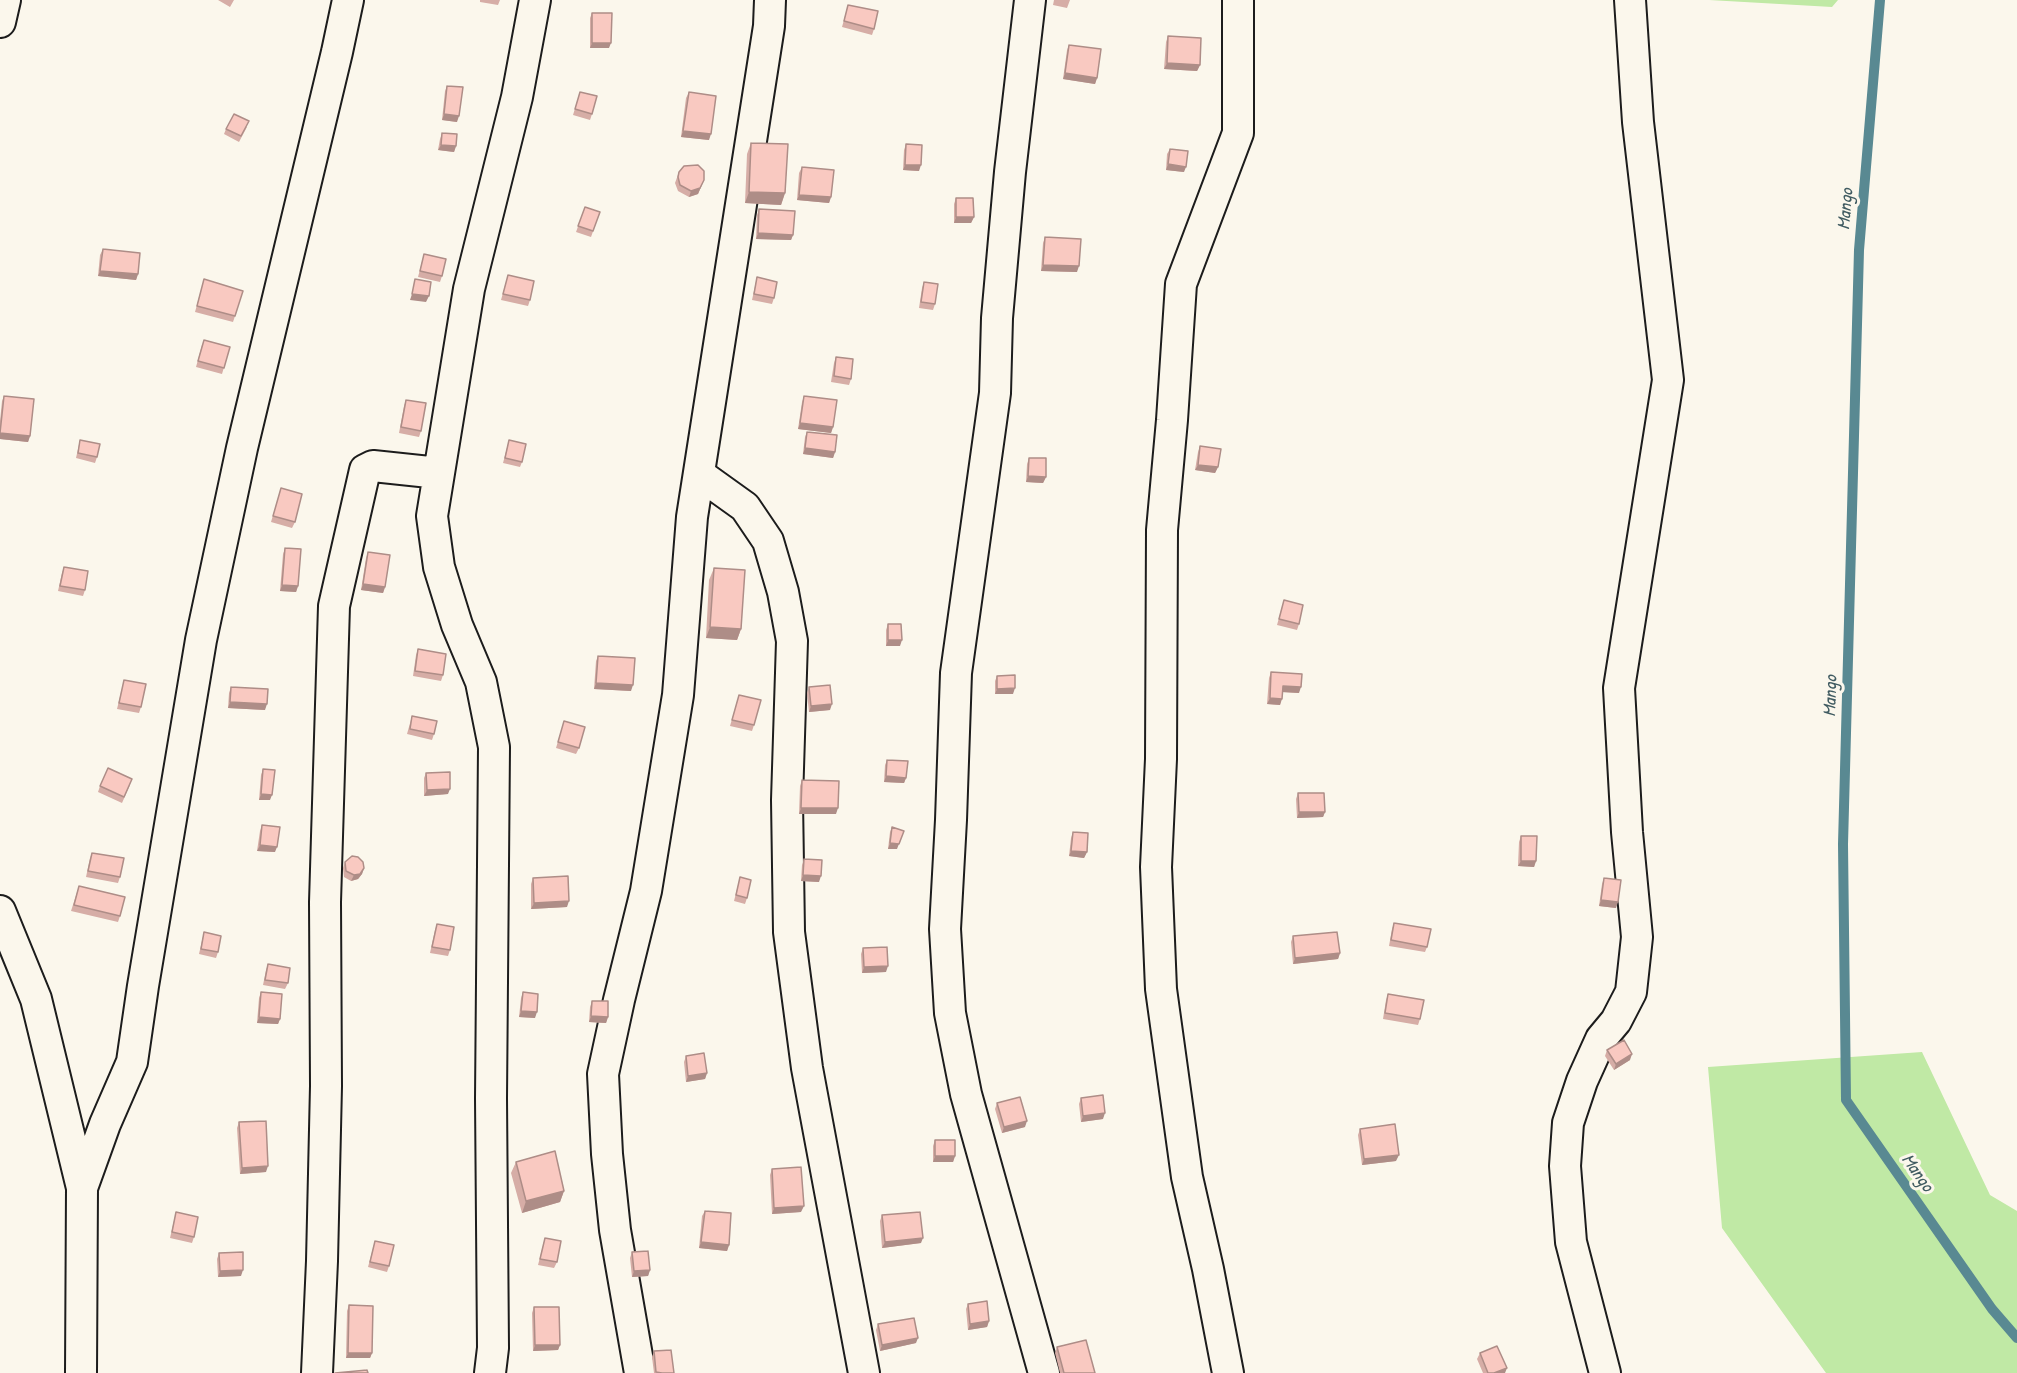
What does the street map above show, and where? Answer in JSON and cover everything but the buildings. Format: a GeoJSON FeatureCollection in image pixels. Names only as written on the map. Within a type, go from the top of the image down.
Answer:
{"type":"FeatureCollection","features":[{"type":"Feature","properties":{"kind":"street"},"geometry":{"type":"LineString","coordinates":[[0,22],[5,0]]}},
{"type":"Feature","properties":{"kind":"street"},"geometry":{"type":"LineString","coordinates":[[82,1188],[105,1125],[132,1062],[201,640],[243,448],[348,0]]}},
{"type":"Feature","properties":{"kind":"street"},"geometry":{"type":"LineString","coordinates":[[490,1373],[493,1348],[491,1098],[494,747],[481,682],[457,625],[439,567],[432,516],[469,289],[517,97],[535,0]]}},
{"type":"Feature","properties":{"kind":"street"},"geometry":{"type":"LineString","coordinates":[[640,1373],[615,1230],[607,1154],[603,1074],[646,891],[678,695],[692,517],[769,26],[770,0]]}},
{"type":"Feature","properties":{"kind":"street"},"geometry":{"type":"LineString","coordinates":[[1030,0],[1007,206],[997,318],[994,393],[956,673],[945,929],[950,1013],[966,1094],[1044,1373]]}},
{"type":"Feature","properties":{"kind":"street"},"geometry":{"type":"LineString","coordinates":[[1228,1373],[1187,1177],[1161,989],[1156,867],[1161,759],[1162,530],[1181,284],[1239,133],[1238,0]]}},
{"type":"Feature","properties":{"kind":"street"},"geometry":{"type":"LineString","coordinates":[[1605,1373],[1571,1242],[1565,1166],[1568,1123],[1582,1081],[1601,1039],[1616,1021],[1630,992],[1637,937],[1627,832],[1619,688],[1668,380],[1638,122],[1630,0]]}},
{"type":"Feature","properties":{"kind":"street"},"geometry":{"type":"LineString","coordinates":[[317,1373],[322,1261],[326,855],[334,606],[365,470],[373,466],[439,473]]}},
{"type":"Feature","properties":{"kind":"street"},"geometry":{"type":"LineString","coordinates":[[699,474],[746,507],[768,541],[783,592],[792,641],[787,800],[789,932],[807,1068],[864,1373]]}},
{"type":"Feature","properties":{"kind":"street"},"geometry":{"type":"LineString","coordinates":[[0,911],[36,999],[82,1188],[81,1373]]}},
{"type":"Feature","properties":{"kind":"green space"},"geometry":{"type":"Polygon","coordinates":[[[1709,0],[1838,0],[1832,7],[1709,0]]]}},
{"type":"Feature","properties":{"kind":"green space"},"geometry":{"type":"Polygon","coordinates":[[[1922,1052],[1990,1195],[2017,1211],[2017,1373],[1826,1373],[1722,1228],[1708,1067],[1922,1052]]]}},
{"type":"Feature","properties":{"kind":"waterway","name":"Mango"},"geometry":{"type":"LineString","coordinates":[[1880,0],[1859,250],[1843,844],[1846,1100],[1992,1309],[2017,1338]]}}]}
